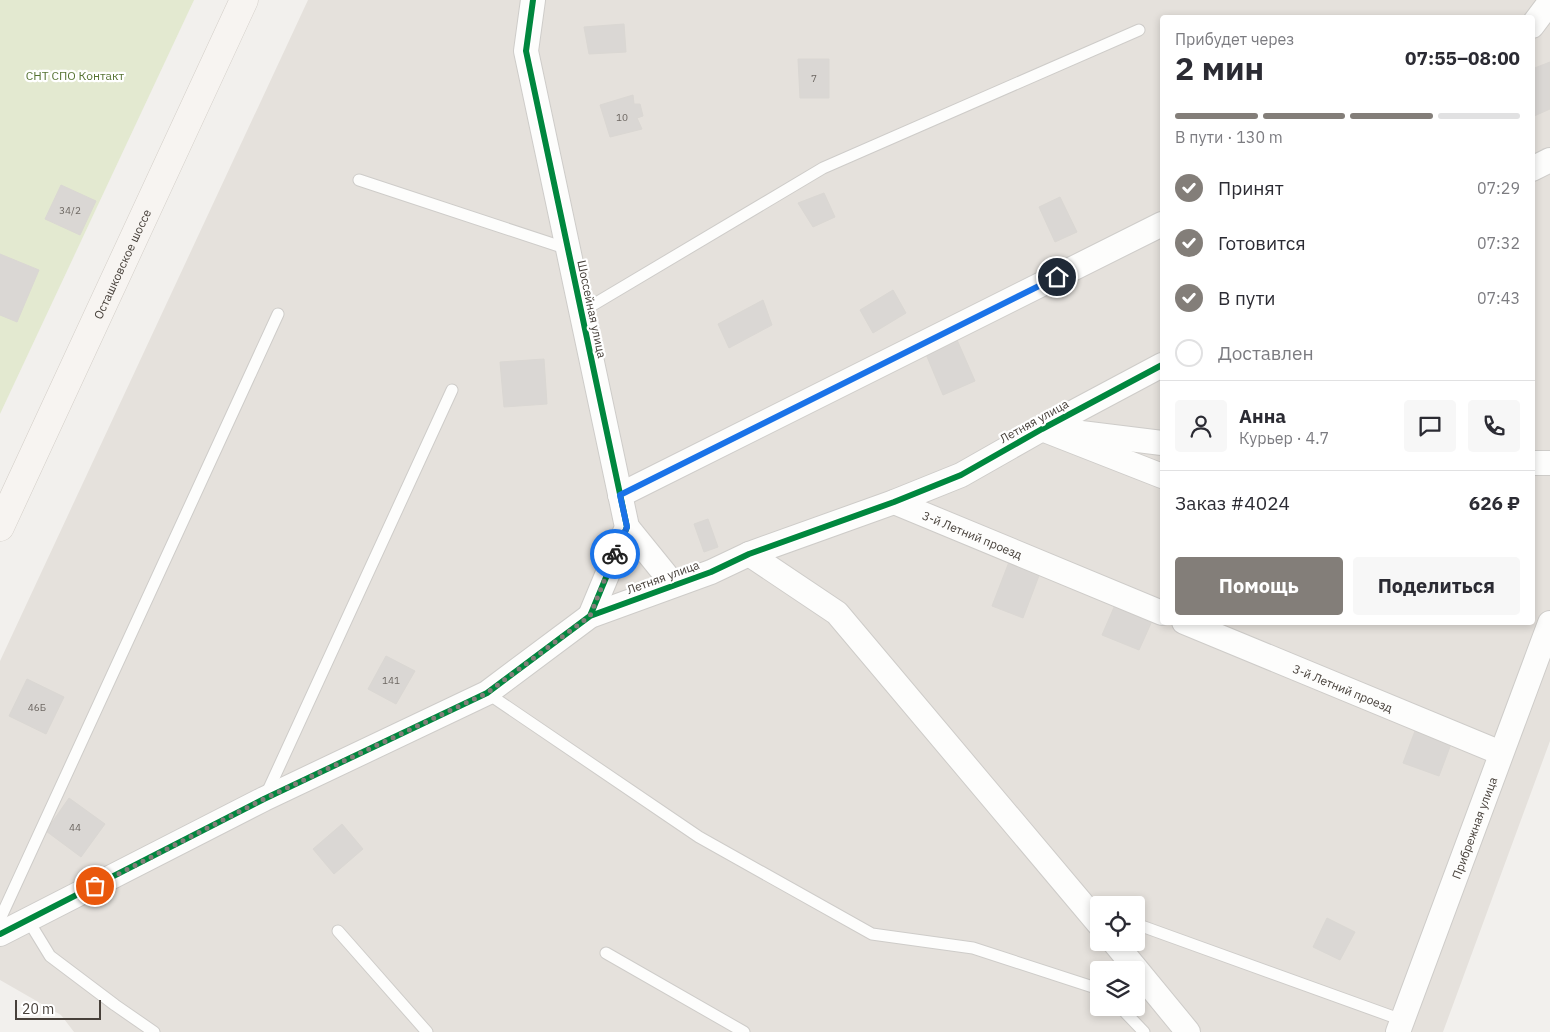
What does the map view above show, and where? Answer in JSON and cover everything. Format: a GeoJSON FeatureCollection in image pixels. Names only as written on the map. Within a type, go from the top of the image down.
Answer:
{"type":"FeatureCollection","features":[{"type":"Feature","properties":{"kind":"main road","name":"Осташковское шоссе"},"geometry":{"type":"LineString","coordinates":[[0,528],[244,0]]}},
{"type":"Feature","properties":{"kind":"street","name":"Шоссейная улица"},"geometry":{"type":"LineString","coordinates":[[533,0],[526,50],[627,527]]}},
{"type":"Feature","properties":{"kind":"street"},"geometry":{"type":"LineString","coordinates":[[1535,19],[1541,4]]}},
{"type":"Feature","properties":{"kind":"street"},"geometry":{"type":"LineString","coordinates":[[1535,168],[1550,160]]}},
{"type":"Feature","properties":{"kind":"street"},"geometry":{"type":"LineString","coordinates":[[620,495],[1160,225]]}},
{"type":"Feature","properties":{"kind":"street","name":"Летняя улица"},"geometry":{"type":"LineString","coordinates":[[0,934],[264,799],[487,693],[590,616],[711,572],[749,554],[894,502],[961,475],[1160,366]]}},
{"type":"Feature","properties":{"kind":"street"},"geometry":{"type":"LineString","coordinates":[[1042,429],[1160,442]]}},
{"type":"Feature","properties":{"kind":"street"},"geometry":{"type":"LineString","coordinates":[[1042,429],[1160,475]]}},
{"type":"Feature","properties":{"kind":"street"},"geometry":{"type":"LineString","coordinates":[[1535,463],[1550,463]]}},
{"type":"Feature","properties":{"kind":"street","name":"3-й Летний проезд"},"geometry":{"type":"LineString","coordinates":[[894,502],[1160,612]]}},
{"type":"Feature","properties":{"kind":"street"},"geometry":{"type":"LineString","coordinates":[[590,616],[627,527],[674,586]]}},
{"type":"Feature","properties":{"kind":"street"},"geometry":{"type":"LineString","coordinates":[[749,554],[837,613],[1090,906]]}},
{"type":"Feature","properties":{"kind":"street","name":"Прибрежная улица"},"geometry":{"type":"LineString","coordinates":[[1400,1026],[1501,754],[1543,624]]}},
{"type":"Feature","properties":{"kind":"street","name":"3-й Летний проезд"},"geometry":{"type":"LineString","coordinates":[[1191,625],[1501,754]]}},
{"type":"Feature","properties":{"kind":"street"},"geometry":{"type":"LineString","coordinates":[[1121,951],[1188,1032]]}},
{"type":"Feature","properties":{"kind":"lane"},"geometry":{"type":"LineString","coordinates":[[581,312],[823,168],[1139,30]]}},
{"type":"Feature","properties":{"kind":"lane"},"geometry":{"type":"LineString","coordinates":[[359,180],[568,249]]}},
{"type":"Feature","properties":{"kind":"lane"},"geometry":{"type":"LineString","coordinates":[[0,919],[278,314]]}},
{"type":"Feature","properties":{"kind":"lane"},"geometry":{"type":"LineString","coordinates":[[264,799],[452,390]]}},
{"type":"Feature","properties":{"kind":"lane"},"geometry":{"type":"LineString","coordinates":[[487,693],[699,838],[872,934],[973,948],[1090,987]]}},
{"type":"Feature","properties":{"kind":"lane"},"geometry":{"type":"LineString","coordinates":[[28,920],[50,956],[154,1032]]}},
{"type":"Feature","properties":{"kind":"lane"},"geometry":{"type":"LineString","coordinates":[[1145,927],[1400,1026]]}},
{"type":"Feature","properties":{"kind":"lane"},"geometry":{"type":"LineString","coordinates":[[338,931],[427,1032]]}},
{"type":"Feature","properties":{"kind":"lane"},"geometry":{"type":"LineString","coordinates":[[606,953],[744,1032]]}},
{"type":"Feature","properties":{"kind":"lane"},"geometry":{"type":"LineString","coordinates":[[1129,1016],[1144,1032]]}},
{"type":"Feature","properties":{"kind":"shaded area"},"geometry":{"type":"Polygon","coordinates":[[[308,0],[1550,0],[1550,741],[1443,1032],[74,1032],[61,1015],[0,980],[0,661],[308,0]]]}},
{"type":"Feature","properties":{"kind":"green space","name":"СНТ СПО Контакт"},"geometry":{"type":"Polygon","coordinates":[[[0,0],[194,0],[0,414],[0,0]]]}},
{"type":"Feature","properties":{"kind":"building"},"geometry":{"type":"Polygon","coordinates":[[[624,24],[626,52],[589,54],[584,27],[624,24]]]}},
{"type":"Feature","properties":{"kind":"building"},"geometry":{"type":"Polygon","coordinates":[[[798,59],[829,59],[829,98],[800,98],[798,59]]]}},
{"type":"Feature","properties":{"kind":"building"},"geometry":{"type":"Polygon","coordinates":[[[1550,62],[1550,109],[1535,116],[1535,68],[1550,62]]]}},
{"type":"Feature","properties":{"kind":"building"},"geometry":{"type":"Polygon","coordinates":[[[633,95],[634,104],[640,104],[643,116],[637,118],[642,129],[610,137],[600,105],[633,95]]]}},
{"type":"Feature","properties":{"kind":"building"},"geometry":{"type":"Polygon","coordinates":[[[61,185],[96,201],[80,235],[45,219],[61,185]]]}},
{"type":"Feature","properties":{"kind":"building"},"geometry":{"type":"Polygon","coordinates":[[[824,193],[835,217],[813,227],[798,203],[824,193]]]}},
{"type":"Feature","properties":{"kind":"building"},"geometry":{"type":"Polygon","coordinates":[[[1060,197],[1077,232],[1055,242],[1039,207],[1060,197]]]}},
{"type":"Feature","properties":{"kind":"building"},"geometry":{"type":"Polygon","coordinates":[[[0,254],[39,270],[17,322],[0,315],[0,254]]]}},
{"type":"Feature","properties":{"kind":"building"},"geometry":{"type":"Polygon","coordinates":[[[893,290],[906,313],[873,333],[860,310],[893,290]]]}},
{"type":"Feature","properties":{"kind":"building"},"geometry":{"type":"Polygon","coordinates":[[[763,300],[772,325],[729,348],[718,324],[763,300]]]}},
{"type":"Feature","properties":{"kind":"building"},"geometry":{"type":"Polygon","coordinates":[[[954,333],[975,381],[943,395],[923,347],[954,333]]]}},
{"type":"Feature","properties":{"kind":"building"},"geometry":{"type":"Polygon","coordinates":[[[544,359],[547,404],[504,407],[500,362],[544,359]]]}},
{"type":"Feature","properties":{"kind":"building"},"geometry":{"type":"Polygon","coordinates":[[[708,519],[718,547],[704,552],[694,524],[708,519]]]}},
{"type":"Feature","properties":{"kind":"building"},"geometry":{"type":"Polygon","coordinates":[[[1009,562],[1040,573],[1023,618],[992,606],[1009,562]]]}},
{"type":"Feature","properties":{"kind":"building"},"geometry":{"type":"Polygon","coordinates":[[[1115,605],[1152,621],[1139,650],[1102,635],[1115,605]]]}},
{"type":"Feature","properties":{"kind":"building"},"geometry":{"type":"Polygon","coordinates":[[[386,656],[415,671],[396,704],[368,689],[386,656]]]}},
{"type":"Feature","properties":{"kind":"building"},"geometry":{"type":"Polygon","coordinates":[[[27,679],[64,697],[46,734],[9,716],[27,679]]]}},
{"type":"Feature","properties":{"kind":"building"},"geometry":{"type":"Polygon","coordinates":[[[1415,731],[1451,744],[1439,776],[1403,763],[1415,731]]]}},
{"type":"Feature","properties":{"kind":"building"},"geometry":{"type":"Polygon","coordinates":[[[69,798],[105,824],[81,857],[46,831],[69,798]]]}},
{"type":"Feature","properties":{"kind":"building"},"geometry":{"type":"Polygon","coordinates":[[[342,824],[363,849],[334,874],[313,849],[342,824]]]}},
{"type":"Feature","properties":{"kind":"building"},"geometry":{"type":"Polygon","coordinates":[[[1327,918],[1355,932],[1340,960],[1313,947],[1327,918]]]}},
{"type":"Feature","properties":{"kind":"cycle path"},"geometry":{"type":"LineString","coordinates":[[533,0],[526,51],[627,527],[590,616]]}},
{"type":"Feature","properties":{"kind":"cycle path"},"geometry":{"type":"LineString","coordinates":[[0,934],[264,799],[487,693],[590,616],[711,572],[749,554],[894,502],[961,475],[1160,366]]}},
{"type":"Feature","properties":{"kind":"way so far"},"geometry":{"type":"LineString","coordinates":[[95,886],[264,799],[487,693],[590,616],[615,554]]}},
{"type":"Feature","properties":{"kind":"route"},"geometry":{"type":"LineString","coordinates":[[615,554],[627,527],[620,495],[1057,277]]}}]}
